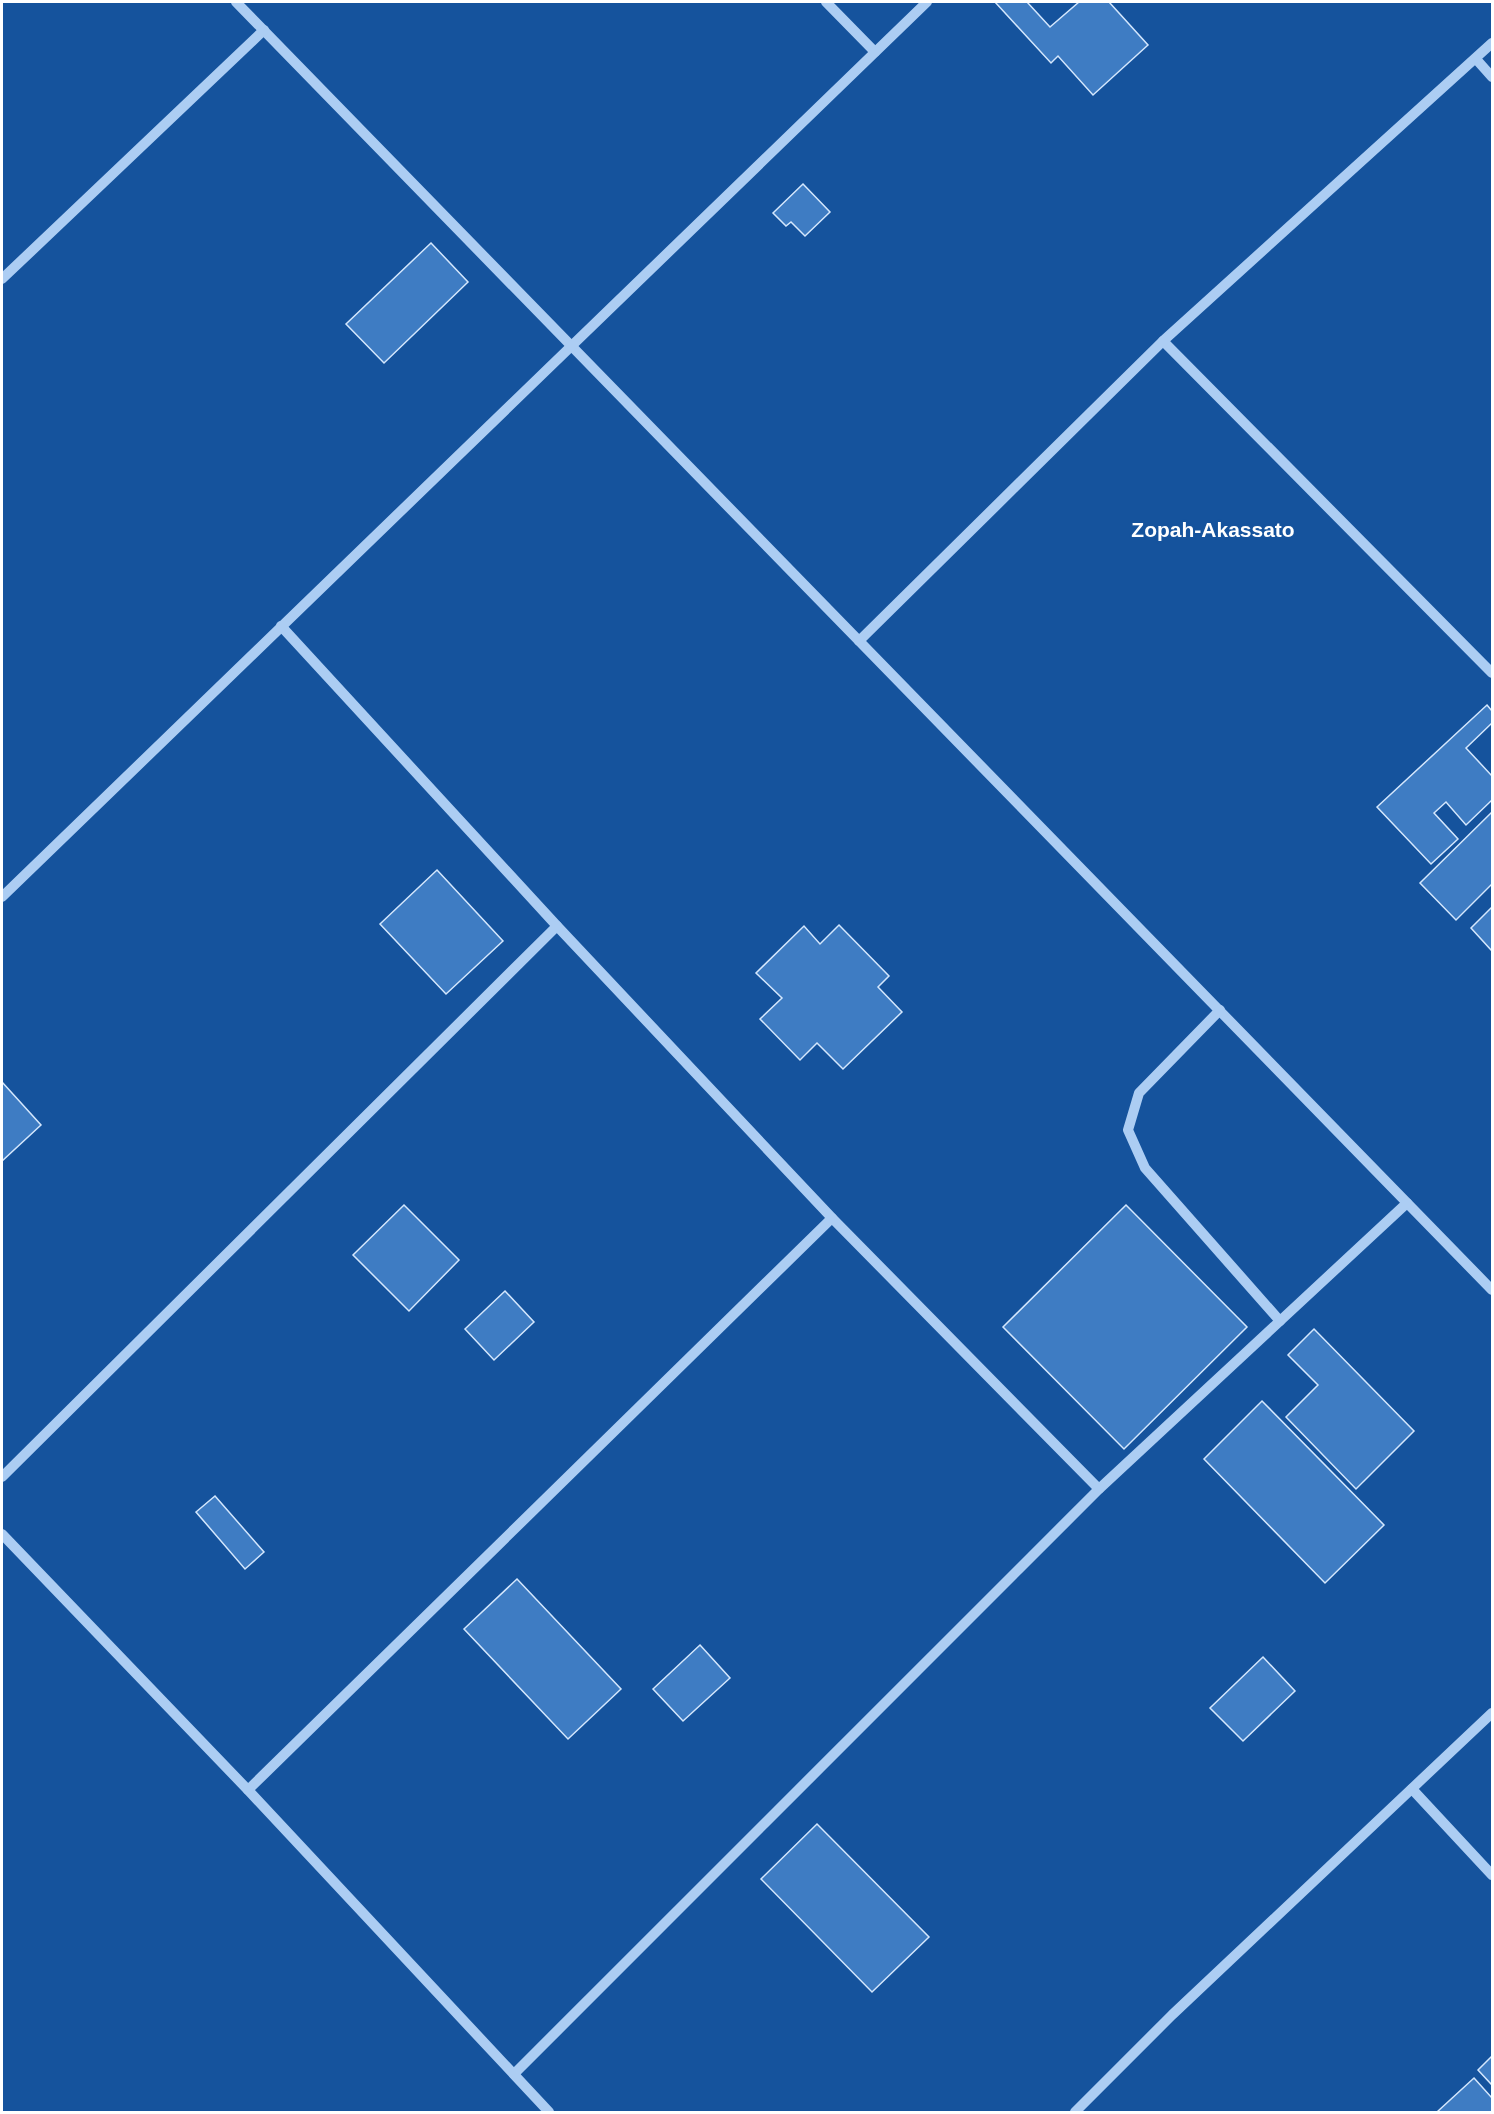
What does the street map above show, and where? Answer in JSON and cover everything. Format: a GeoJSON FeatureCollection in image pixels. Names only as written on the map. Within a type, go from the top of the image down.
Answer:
{"type":"FeatureCollection","features":[{"type":"Feature","properties":{"kind":"street"},"geometry":{"type":"LineString","coordinates":[[236,2],[1492,1290]]}},
{"type":"Feature","properties":{"kind":"street"},"geometry":{"type":"LineString","coordinates":[[826,2],[875,52]]}},
{"type":"Feature","properties":{"kind":"street"},"geometry":{"type":"LineString","coordinates":[[2,897],[927,2]]}},
{"type":"Feature","properties":{"kind":"street"},"geometry":{"type":"LineString","coordinates":[[2,279],[264,30]]}},
{"type":"Feature","properties":{"kind":"street"},"geometry":{"type":"LineString","coordinates":[[859,641],[1163,341],[1492,43]]}},
{"type":"Feature","properties":{"kind":"street"},"geometry":{"type":"LineString","coordinates":[[1476,59],[1492,76]]}},
{"type":"Feature","properties":{"kind":"street"},"geometry":{"type":"LineString","coordinates":[[1163,341],[1492,673]]}},
{"type":"Feature","properties":{"kind":"street"},"geometry":{"type":"LineString","coordinates":[[281,626],[557,926],[832,1218],[1099,1489]]}},
{"type":"Feature","properties":{"kind":"street"},"geometry":{"type":"LineString","coordinates":[[2,1477],[557,926]]}},
{"type":"Feature","properties":{"kind":"street"},"geometry":{"type":"LineString","coordinates":[[1220,1010],[1139,1092],[1128,1130],[1145,1168],[1280,1321]]}},
{"type":"Feature","properties":{"kind":"street"},"geometry":{"type":"LineString","coordinates":[[514,2074],[1099,1489],[1407,1203]]}},
{"type":"Feature","properties":{"kind":"street"},"geometry":{"type":"LineString","coordinates":[[248,1790],[832,1218]]}},
{"type":"Feature","properties":{"kind":"street"},"geometry":{"type":"LineString","coordinates":[[2,1534],[248,1790],[549,2112]]}},
{"type":"Feature","properties":{"kind":"street"},"geometry":{"type":"LineString","coordinates":[[1075,2112],[1172,2015],[1492,1713]]}},
{"type":"Feature","properties":{"kind":"street"},"geometry":{"type":"LineString","coordinates":[[1412,1789],[1492,1875]]}},
{"type":"Feature","properties":{"kind":"building"},"geometry":{"type":"Polygon","coordinates":[[[995,2],[1027,2],[1050,27],[1079,2],[1109,2],[1148,45],[1093,95],[1058,56],[1051,63],[995,2]]]}},
{"type":"Feature","properties":{"kind":"building"},"geometry":{"type":"Polygon","coordinates":[[[803,184],[830,212],[805,236],[791,222],[786,226],[773,213],[803,184]]]}},
{"type":"Feature","properties":{"kind":"building"},"geometry":{"type":"Polygon","coordinates":[[[431,243],[468,282],[384,363],[346,324],[431,243]]]}},
{"type":"Feature","properties":{"kind":"building"},"geometry":{"type":"Polygon","coordinates":[[[1487,705],[1492,711],[1492,723],[1466,748],[1492,776],[1492,800],[1466,825],[1446,802],[1434,813],[1458,839],[1431,864],[1377,807],[1487,705]]]}},
{"type":"Feature","properties":{"kind":"building"},"geometry":{"type":"Polygon","coordinates":[[[1492,812],[1492,884],[1456,920],[1420,883],[1492,812]]]}},
{"type":"Feature","properties":{"kind":"building"},"geometry":{"type":"Polygon","coordinates":[[[437,870],[503,941],[446,994],[380,924],[437,870]]]}},
{"type":"Feature","properties":{"kind":"building"},"geometry":{"type":"Polygon","coordinates":[[[1492,907],[1492,951],[1471,928],[1492,907]]]}},
{"type":"Feature","properties":{"kind":"building"},"geometry":{"type":"Polygon","coordinates":[[[839,925],[889,976],[878,987],[902,1012],[843,1069],[817,1043],[800,1060],[760,1019],[782,998],[756,973],[804,926],[820,944],[839,925]]]}},
{"type":"Feature","properties":{"kind":"building"},"geometry":{"type":"Polygon","coordinates":[[[2,1082],[41,1125],[2,1161],[2,1082]]]}},
{"type":"Feature","properties":{"kind":"building"},"geometry":{"type":"Polygon","coordinates":[[[404,1205],[459,1260],[409,1311],[353,1255],[404,1205]]]}},
{"type":"Feature","properties":{"kind":"building"},"geometry":{"type":"Polygon","coordinates":[[[1126,1205],[1247,1327],[1124,1449],[1003,1327],[1126,1205]]]}},
{"type":"Feature","properties":{"kind":"building"},"geometry":{"type":"Polygon","coordinates":[[[505,1291],[534,1322],[494,1360],[465,1329],[505,1291]]]}},
{"type":"Feature","properties":{"kind":"building"},"geometry":{"type":"Polygon","coordinates":[[[1314,1329],[1414,1431],[1356,1489],[1286,1417],[1318,1385],[1288,1355],[1314,1329]]]}},
{"type":"Feature","properties":{"kind":"building"},"geometry":{"type":"Polygon","coordinates":[[[1262,1401],[1384,1525],[1325,1583],[1204,1459],[1262,1401]]]}},
{"type":"Feature","properties":{"kind":"building"},"geometry":{"type":"Polygon","coordinates":[[[215,1496],[264,1552],[245,1569],[196,1512],[215,1496]]]}},
{"type":"Feature","properties":{"kind":"building"},"geometry":{"type":"Polygon","coordinates":[[[517,1579],[621,1689],[568,1739],[464,1629],[517,1579]]]}},
{"type":"Feature","properties":{"kind":"building"},"geometry":{"type":"Polygon","coordinates":[[[700,1645],[730,1678],[683,1721],[653,1689],[700,1645]]]}},
{"type":"Feature","properties":{"kind":"building"},"geometry":{"type":"Polygon","coordinates":[[[1263,1657],[1295,1691],[1243,1741],[1210,1708],[1263,1657]]]}},
{"type":"Feature","properties":{"kind":"building"},"geometry":{"type":"Polygon","coordinates":[[[817,1824],[929,1937],[872,1992],[761,1879],[817,1824]]]}},
{"type":"Feature","properties":{"kind":"building"},"geometry":{"type":"Polygon","coordinates":[[[1492,2056],[1492,2085],[1478,2070],[1492,2056]]]}},
{"type":"Feature","properties":{"kind":"building"},"geometry":{"type":"Polygon","coordinates":[[[1474,2078],[1492,2098],[1492,2112],[1437,2112],[1474,2078]]]}},
{"type":"Feature","properties":{"kind":"district","name":"Zopah-Akassato"},"geometry":{"type":"Point","coordinates":[1213,529]}}]}
